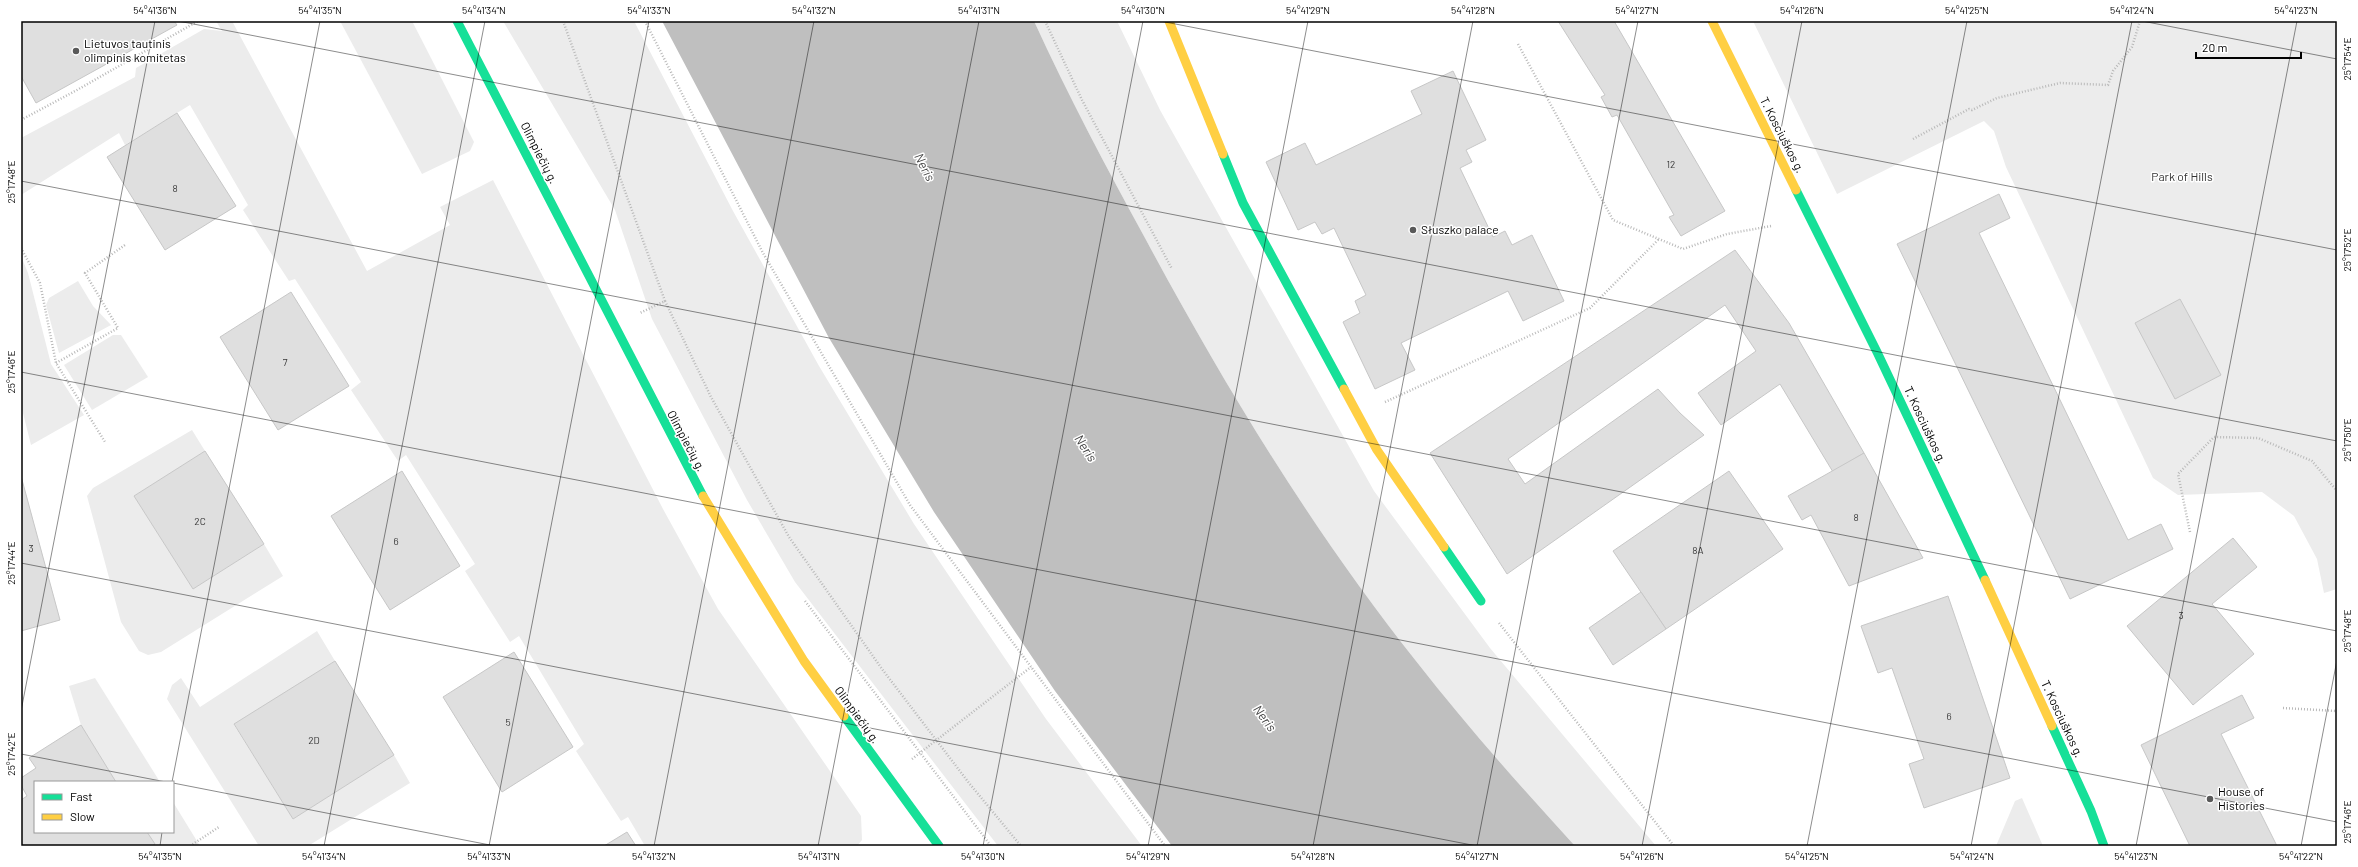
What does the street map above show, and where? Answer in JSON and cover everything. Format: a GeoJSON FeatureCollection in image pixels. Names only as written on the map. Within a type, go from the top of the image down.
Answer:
{"type":"FeatureCollection","features":[{"type":"Feature","properties":{"kind":"street","name":"Olimpiečių g."},"geometry":{"type":"LineString","coordinates":[[457,21],[692,479],[804,661],[939,846]]}},
{"type":"Feature","properties":{"kind":"street"},"geometry":{"type":"LineString","coordinates":[[1169,21],[1242,203],[1377,450],[1481,601]]}},
{"type":"Feature","properties":{"kind":"street","name":"T. Kosciuškos g."},"geometry":{"type":"LineString","coordinates":[[1712,21],[1877,352],[1938,480],[2091,811],[2104,846]]}},
{"type":"Feature","properties":{"kind":"path"},"geometry":{"type":"LineString","coordinates":[[21,120],[198,21]]}},
{"type":"Feature","properties":{"kind":"path"},"geometry":{"type":"LineString","coordinates":[[563,21],[665,300],[711,398],[789,537],[882,669],[937,741],[1021,846]]}},
{"type":"Feature","properties":{"kind":"path"},"geometry":{"type":"LineString","coordinates":[[645,21],[762,253],[910,505],[1165,846]]}},
{"type":"Feature","properties":{"kind":"path"},"geometry":{"type":"LineString","coordinates":[[1045,21],[1082,100],[1172,269]]}},
{"type":"Feature","properties":{"kind":"path"},"geometry":{"type":"LineString","coordinates":[[1913,139],[1969,109],[1972,110],[1997,98],[2060,83],[2108,85],[2113,71],[2132,47],[2140,21]]}},
{"type":"Feature","properties":{"kind":"path"},"geometry":{"type":"LineString","coordinates":[[1518,44],[1613,220],[1683,249],[1727,234],[1771,226]]}},
{"type":"Feature","properties":{"kind":"path"},"geometry":{"type":"LineString","coordinates":[[1357,414],[1590,308],[1660,239]]}},
{"type":"Feature","properties":{"kind":"path"},"geometry":{"type":"LineString","coordinates":[[56,363],[118,328],[85,273],[125,246]]}},
{"type":"Feature","properties":{"kind":"path"},"geometry":{"type":"LineString","coordinates":[[21,248],[40,283],[56,363],[105,442]]}},
{"type":"Feature","properties":{"kind":"path"},"geometry":{"type":"LineString","coordinates":[[639,314],[665,300]]}},
{"type":"Feature","properties":{"kind":"path"},"geometry":{"type":"LineString","coordinates":[[635,307],[642,321]]}},
{"type":"Feature","properties":{"kind":"path"},"geometry":{"type":"LineString","coordinates":[[2190,532],[2178,474],[2214,437],[2258,438],[2312,461],[2337,491]]}},
{"type":"Feature","properties":{"kind":"path"},"geometry":{"type":"LineString","coordinates":[[800,594],[991,846]]}},
{"type":"Feature","properties":{"kind":"path"},"geometry":{"type":"LineString","coordinates":[[1481,601],[1674,846]]}},
{"type":"Feature","properties":{"kind":"path"},"geometry":{"type":"LineString","coordinates":[[937,741],[1031,666]]}},
{"type":"Feature","properties":{"kind":"path"},"geometry":{"type":"LineString","coordinates":[[2283,708],[2337,711]]}},
{"type":"Feature","properties":{"kind":"path"},"geometry":{"type":"LineString","coordinates":[[190,846],[219,827]]}},
{"type":"Feature","properties":{"kind":"green space"},"geometry":{"type":"Polygon","coordinates":[[[216,21],[232,21],[367,271],[450,225],[440,207],[493,180],[663,509],[718,609],[861,816],[862,840],[857,846],[645,846],[628,817],[621,821],[576,751],[584,744],[519,636],[510,642],[465,571],[475,564],[406,455],[398,461],[351,390],[361,382],[295,279],[289,281],[243,210],[248,205],[190,105],[125,145],[119,133],[21,195],[21,138],[135,77],[136,68],[204,29],[222,31],[216,21]]]}},
{"type":"Feature","properties":{"kind":"green space"},"geometry":{"type":"Polygon","coordinates":[[[340,21],[412,21],[474,142],[470,151],[422,174],[340,21]]]}},
{"type":"Feature","properties":{"kind":"green space"},"geometry":{"type":"Polygon","coordinates":[[[503,21],[634,21],[733,211],[819,366],[914,524],[1046,719],[1142,846],[998,846],[795,582],[747,500],[652,319],[615,210],[503,21]]]}},
{"type":"Feature","properties":{"kind":"green space"},"geometry":{"type":"Polygon","coordinates":[[[1034,21],[1117,21],[1160,110],[1374,491],[1490,648],[1656,846],[1575,846],[1474,732],[1435,685],[1378,611],[1305,508],[1271,456],[1206,348],[1102,158],[1034,21]]]}},
{"type":"Feature","properties":{"kind":"green space","name":"Park of Hills"},"geometry":{"type":"Polygon","coordinates":[[[1753,21],[2333,21],[2337,27],[2337,589],[2324,593],[2317,559],[2294,516],[2262,492],[2178,495],[2153,478],[2006,167],[1994,131],[1984,121],[1837,194],[1753,21]]]}},
{"type":"Feature","properties":{"kind":"green space"},"geometry":{"type":"Polygon","coordinates":[[[21,256],[28,273],[51,364],[84,415],[31,445],[21,405],[21,256]]]}},
{"type":"Feature","properties":{"kind":"green space"},"geometry":{"type":"Polygon","coordinates":[[[78,281],[93,306],[111,325],[59,353],[46,305],[49,298],[78,281]]]}},
{"type":"Feature","properties":{"kind":"green space"},"geometry":{"type":"Polygon","coordinates":[[[113,335],[121,335],[148,377],[92,410],[64,365],[113,335]]]}},
{"type":"Feature","properties":{"kind":"green space"},"geometry":{"type":"Polygon","coordinates":[[[192,430],[205,451],[134,496],[193,589],[264,544],[283,576],[161,652],[148,655],[139,651],[121,622],[87,496],[93,488],[192,430]]]}},
{"type":"Feature","properties":{"kind":"green space"},"geometry":{"type":"Polygon","coordinates":[[[317,631],[335,661],[234,725],[293,819],[394,755],[410,783],[308,846],[259,846],[167,699],[172,685],[181,678],[200,707],[317,631]]]}},
{"type":"Feature","properties":{"kind":"green space"},"geometry":{"type":"Polygon","coordinates":[[[95,678],[159,781],[115,781],[81,725],[69,686],[95,678]]]}},
{"type":"Feature","properties":{"kind":"green space"},"geometry":{"type":"Polygon","coordinates":[[[2022,798],[2043,846],[1996,846],[2015,801],[2022,798]]]}},
{"type":"Feature","properties":{"kind":"green space"},"geometry":{"type":"Polygon","coordinates":[[[174,804],[200,846],[152,846],[155,844],[148,833],[174,833],[174,804]]]}},
{"type":"Feature","properties":{"kind":"water","name":"Neris"},"geometry":{"type":"Polygon","coordinates":[[[662,21],[1034,21],[1088,131],[1175,293],[1238,402],[1305,508],[1378,611],[1435,685],[1534,801],[1575,846],[1172,846],[1055,691],[934,512],[829,338],[662,21]]]}},
{"type":"Feature","properties":{"kind":"building","name":"Lietuvos tautinis olimpinis komitetas"},"geometry":{"type":"Polygon","coordinates":[[[21,21],[174,21],[177,25],[36,103],[21,76],[21,21]]]}},
{"type":"Feature","properties":{"kind":"building"},"geometry":{"type":"Polygon","coordinates":[[[1558,21],[1614,21],[1725,211],[1681,236],[1669,217],[1674,215],[1617,115],[1612,117],[1601,97],[1605,95],[1558,21]]]}},
{"type":"Feature","properties":{"kind":"building","name":"Słuszko palace"},"geometry":{"type":"Polygon","coordinates":[[[1453,71],[1486,140],[1466,150],[1472,162],[1460,168],[1493,237],[1505,231],[1512,245],[1532,235],[1564,301],[1523,321],[1508,291],[1401,343],[1415,370],[1375,389],[1343,322],[1360,313],[1355,301],[1366,295],[1334,228],[1322,234],[1315,222],[1298,230],[1266,162],[1305,143],[1316,165],[1422,114],[1411,91],[1453,71]]]}},
{"type":"Feature","properties":{"kind":"building"},"geometry":{"type":"Polygon","coordinates":[[[177,113],[236,206],[165,250],[107,157],[177,113]]]}},
{"type":"Feature","properties":{"kind":"building"},"geometry":{"type":"Polygon","coordinates":[[[1999,194],[2010,218],[1979,233],[2128,540],[2161,524],[2173,549],[2070,599],[1897,244],[1999,194]]]}},
{"type":"Feature","properties":{"kind":"building"},"geometry":{"type":"Polygon","coordinates":[[[1735,250],[1789,323],[1864,453],[1833,472],[1780,384],[1721,425],[1698,393],[1756,351],[1725,305],[1508,459],[1525,484],[1658,389],[1680,413],[1704,435],[1507,574],[1430,453],[1735,250]]]}},
{"type":"Feature","properties":{"kind":"building"},"geometry":{"type":"Polygon","coordinates":[[[291,292],[349,386],[278,430],[220,337],[291,292]]]}},
{"type":"Feature","properties":{"kind":"building"},"geometry":{"type":"Polygon","coordinates":[[[2180,299],[2221,375],[2175,399],[2135,323],[2180,299]]]}},
{"type":"Feature","properties":{"kind":"building"},"geometry":{"type":"Polygon","coordinates":[[[205,451],[264,544],[193,589],[134,496],[205,451]]]}},
{"type":"Feature","properties":{"kind":"building"},"geometry":{"type":"Polygon","coordinates":[[[1864,453],[1923,558],[1849,586],[1811,515],[1802,520],[1788,496],[1864,453]]]}},
{"type":"Feature","properties":{"kind":"building"},"geometry":{"type":"Polygon","coordinates":[[[402,471],[460,566],[390,610],[331,516],[402,471]]]}},
{"type":"Feature","properties":{"kind":"building"},"geometry":{"type":"Polygon","coordinates":[[[1729,471],[1783,549],[1666,629],[1613,551],[1729,471]]]}},
{"type":"Feature","properties":{"kind":"building"},"geometry":{"type":"Polygon","coordinates":[[[21,476],[60,620],[21,631],[21,476]]]}},
{"type":"Feature","properties":{"kind":"building"},"geometry":{"type":"Polygon","coordinates":[[[2233,538],[2257,567],[2212,604],[2254,654],[2193,705],[2127,626],[2233,538]]]}},
{"type":"Feature","properties":{"kind":"building"},"geometry":{"type":"Polygon","coordinates":[[[1641,592],[1666,629],[1613,665],[1589,628],[1641,592]]]}},
{"type":"Feature","properties":{"kind":"building"},"geometry":{"type":"Polygon","coordinates":[[[1948,596],[2010,778],[1924,808],[1909,764],[1924,759],[1892,668],[1878,673],[1861,626],[1948,596]]]}},
{"type":"Feature","properties":{"kind":"building"},"geometry":{"type":"Polygon","coordinates":[[[514,652],[573,747],[502,792],[443,697],[514,652]]]}},
{"type":"Feature","properties":{"kind":"building"},"geometry":{"type":"Polygon","coordinates":[[[335,661],[394,755],[293,819],[234,724],[335,661]]]}},
{"type":"Feature","properties":{"kind":"building","name":"House of Histories"},"geometry":{"type":"Polygon","coordinates":[[[2242,695],[2254,718],[2221,734],[2277,846],[2190,846],[2141,745],[2242,695]]]}},
{"type":"Feature","properties":{"kind":"building"},"geometry":{"type":"Polygon","coordinates":[[[81,725],[115,781],[34,781],[34,833],[148,833],[155,844],[152,846],[21,846],[21,800],[27,796],[21,785],[21,778],[36,768],[29,758],[81,725]]]}},
{"type":"Feature","properties":{"kind":"building"},"geometry":{"type":"Polygon","coordinates":[[[627,832],[636,846],[604,846],[627,832]]]}},
{"type":"Feature","properties":{"kind":"traffic: fast"},"geometry":{"type":"LineString","coordinates":[[457,21],[703,496]]}},
{"type":"Feature","properties":{"kind":"traffic: fast"},"geometry":{"type":"LineString","coordinates":[[1223,154],[1243,203],[1344,389]]}},
{"type":"Feature","properties":{"kind":"traffic: fast"},"geometry":{"type":"LineString","coordinates":[[1796,190],[1877,352],[1985,580]]}},
{"type":"Feature","properties":{"kind":"traffic: fast"},"geometry":{"type":"LineString","coordinates":[[1444,547],[1481,601]]}},
{"type":"Feature","properties":{"kind":"traffic: fast"},"geometry":{"type":"LineString","coordinates":[[844,716],[939,846]]}},
{"type":"Feature","properties":{"kind":"traffic: fast"},"geometry":{"type":"LineString","coordinates":[[2052,726],[2091,811],[2104,846]]}},
{"type":"Feature","properties":{"kind":"traffic: slow"},"geometry":{"type":"LineString","coordinates":[[1169,21],[1223,154]]}},
{"type":"Feature","properties":{"kind":"traffic: slow"},"geometry":{"type":"LineString","coordinates":[[1712,21],[1796,190]]}},
{"type":"Feature","properties":{"kind":"traffic: slow"},"geometry":{"type":"LineString","coordinates":[[1344,389],[1377,450],[1444,547]]}},
{"type":"Feature","properties":{"kind":"traffic: slow"},"geometry":{"type":"LineString","coordinates":[[703,496],[804,661],[844,716]]}},
{"type":"Feature","properties":{"kind":"traffic: slow"},"geometry":{"type":"LineString","coordinates":[[1985,580],[2052,726]]}},
{"type":"Feature","properties":{"kind":"place","name":"Lietuvos tautinis olimpinis komitetas"},"geometry":{"type":"Point","coordinates":[76,51]}},
{"type":"Feature","properties":{"kind":"place","name":"Słuszko palace"},"geometry":{"type":"Point","coordinates":[1413,230]}},
{"type":"Feature","properties":{"kind":"place","name":"House of Histories"},"geometry":{"type":"Point","coordinates":[2210,799]}}]}
